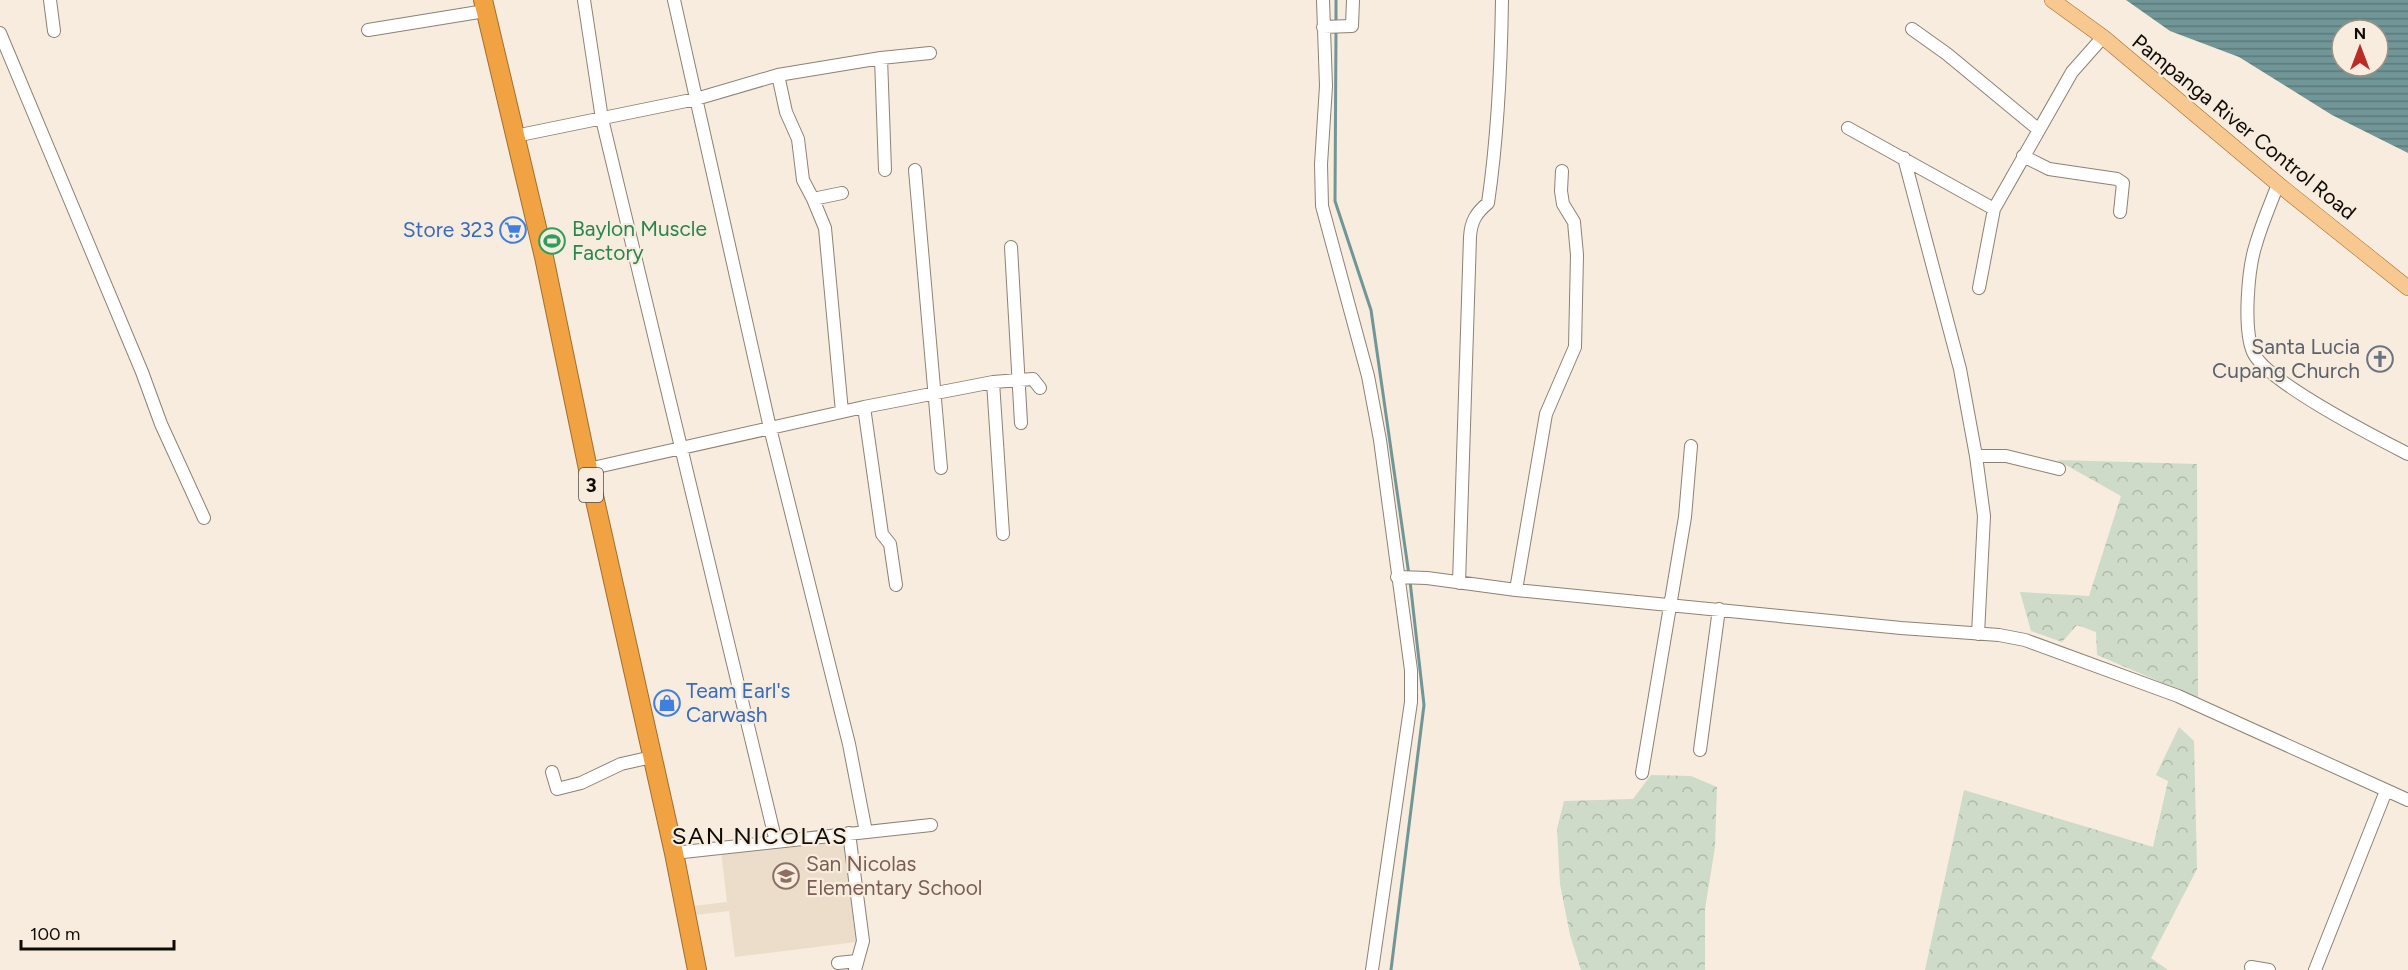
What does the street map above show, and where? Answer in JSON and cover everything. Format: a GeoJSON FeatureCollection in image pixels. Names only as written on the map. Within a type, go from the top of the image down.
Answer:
{"type":"FeatureCollection","features":[{"type":"Feature","properties":{"kind":"highway","name":"3"},"geometry":{"type":"LineString","coordinates":[[484,5],[544,257],[588,469],[674,853],[697,970]]}},
{"type":"Feature","properties":{"kind":"main road","name":"Pampanga River Control Road"},"geometry":{"type":"LineString","coordinates":[[2052,0],[2103,37],[2278,184],[2408,288]]}},
{"type":"Feature","properties":{"kind":"street"},"geometry":{"type":"LineString","coordinates":[[50,0],[54,31]]}},
{"type":"Feature","properties":{"kind":"street"},"geometry":{"type":"LineString","coordinates":[[584,0],[602,119],[683,447],[776,842]]}},
{"type":"Feature","properties":{"kind":"street"},"geometry":{"type":"LineString","coordinates":[[674,0],[770,428],[841,710],[866,832]]}},
{"type":"Feature","properties":{"kind":"street"},"geometry":{"type":"LineString","coordinates":[[1323,0],[1326,86],[1321,164],[1322,206],[1368,376],[1380,440],[1411,670],[1411,702],[1372,970]]}},
{"type":"Feature","properties":{"kind":"street"},"geometry":{"type":"LineString","coordinates":[[1325,27],[1349,27],[1353,23],[1353,0]]}},
{"type":"Feature","properties":{"kind":"street"},"geometry":{"type":"LineString","coordinates":[[1459,584],[1471,223],[1478,211],[1488,203],[1494,163],[1501,64],[1502,0]]}},
{"type":"Feature","properties":{"kind":"street"},"geometry":{"type":"LineString","coordinates":[[368,30],[484,5]]}},
{"type":"Feature","properties":{"kind":"street"},"geometry":{"type":"LineString","coordinates":[[1912,29],[1947,54],[2039,130]]}},
{"type":"Feature","properties":{"kind":"street"},"geometry":{"type":"LineString","coordinates":[[0,33],[142,372],[161,424],[204,518]]}},
{"type":"Feature","properties":{"kind":"street"},"geometry":{"type":"LineString","coordinates":[[1979,288],[1994,209],[2072,72],[2103,37]]}},
{"type":"Feature","properties":{"kind":"street"},"geometry":{"type":"LineString","coordinates":[[515,135],[696,99],[778,75],[881,58],[930,53]]}},
{"type":"Feature","properties":{"kind":"street"},"geometry":{"type":"LineString","coordinates":[[881,58],[885,170]]}},
{"type":"Feature","properties":{"kind":"street"},"geometry":{"type":"LineString","coordinates":[[778,75],[786,112],[798,139],[803,180],[825,228],[842,412]]}},
{"type":"Feature","properties":{"kind":"street"},"geometry":{"type":"LineString","coordinates":[[1848,128],[1994,209]]}},
{"type":"Feature","properties":{"kind":"street"},"geometry":{"type":"LineString","coordinates":[[2023,156],[2049,169],[2117,179],[2123,183],[2124,187],[2120,212]]}},
{"type":"Feature","properties":{"kind":"street"},"geometry":{"type":"LineString","coordinates":[[1904,158],[1960,369],[1976,456],[1984,516],[1978,634]]}},
{"type":"Feature","properties":{"kind":"street"},"geometry":{"type":"LineString","coordinates":[[915,170],[941,468]]}},
{"type":"Feature","properties":{"kind":"street"},"geometry":{"type":"LineString","coordinates":[[1516,590],[1546,414],[1575,347],[1577,255],[1574,222],[1563,204],[1562,171]]}},
{"type":"Feature","properties":{"kind":"street"},"geometry":{"type":"LineString","coordinates":[[2278,184],[2255,245],[2246,317],[2253,353],[2279,380],[2360,429],[2408,454]]}},
{"type":"Feature","properties":{"kind":"street"},"geometry":{"type":"LineString","coordinates":[[813,199],[842,193]]}},
{"type":"Feature","properties":{"kind":"street"},"geometry":{"type":"LineString","coordinates":[[1011,247],[1021,423]]}},
{"type":"Feature","properties":{"kind":"street"},"geometry":{"type":"LineString","coordinates":[[588,469],[864,407],[993,382],[1033,379],[1040,388]]}},
{"type":"Feature","properties":{"kind":"street"},"geometry":{"type":"LineString","coordinates":[[993,382],[1003,534]]}},
{"type":"Feature","properties":{"kind":"street"},"geometry":{"type":"LineString","coordinates":[[864,407],[882,534],[890,544],[896,585]]}},
{"type":"Feature","properties":{"kind":"street"},"geometry":{"type":"LineString","coordinates":[[1642,773],[1685,516],[1691,446]]}},
{"type":"Feature","properties":{"kind":"street"},"geometry":{"type":"LineString","coordinates":[[1976,456],[2006,456],[2059,469]]}},
{"type":"Feature","properties":{"kind":"street"},"geometry":{"type":"LineString","coordinates":[[1399,577],[2000,635],[2025,640],[2178,696],[2408,800]]}},
{"type":"Feature","properties":{"kind":"street"},"geometry":{"type":"LineString","coordinates":[[1700,750],[1719,609]]}},
{"type":"Feature","properties":{"kind":"street"},"geometry":{"type":"LineString","coordinates":[[552,772],[557,789],[567,788],[621,764],[652,757]]}},
{"type":"Feature","properties":{"kind":"street"},"geometry":{"type":"LineString","coordinates":[[2315,970],[2386,791]]}},
{"type":"Feature","properties":{"kind":"street"},"geometry":{"type":"LineString","coordinates":[[674,853],[931,825]]}},
{"type":"Feature","properties":{"kind":"street"},"geometry":{"type":"LineString","coordinates":[[838,963],[856,966],[863,941],[849,833]]}},
{"type":"Feature","properties":{"kind":"street"},"geometry":{"type":"LineString","coordinates":[[2251,967],[2269,970]]}},
{"type":"Feature","properties":{"kind":"shaded area","name":"San Nicolas Elementary School"},"geometry":{"type":"Polygon","coordinates":[[[843,836],[856,942],[735,957],[729,911],[695,915],[694,906],[727,902],[721,851],[843,836]]]}},
{"type":"Feature","properties":{"kind":"green space"},"geometry":{"type":"Polygon","coordinates":[[[2057,460],[2197,464],[2198,698],[2097,655],[2096,632],[2077,625],[2062,642],[2031,631],[2020,592],[2089,596],[2121,496],[2057,460]]]}},
{"type":"Feature","properties":{"kind":"green space"},"geometry":{"type":"Polygon","coordinates":[[[2179,727],[2194,741],[2197,869],[2151,958],[2168,970],[1925,970],[1964,790],[2153,847],[2168,781],[2156,775],[2179,727]]]}},
{"type":"Feature","properties":{"kind":"green space"},"geometry":{"type":"Polygon","coordinates":[[[1651,775],[1691,776],[1717,787],[1715,847],[1705,909],[1705,970],[1581,970],[1570,935],[1560,884],[1557,829],[1564,801],[1633,799],[1651,775]]]}},
{"type":"Feature","properties":{"kind":"water"},"geometry":{"type":"Polygon","coordinates":[[[2126,0],[2408,0],[2408,153],[2332,115],[2239,57],[2170,31],[2126,0]]]}},
{"type":"Feature","properties":{"kind":"waterway"},"geometry":{"type":"LineString","coordinates":[[1336,0],[1336,22]]}},
{"type":"Feature","properties":{"kind":"waterway"},"geometry":{"type":"LineString","coordinates":[[1336,29],[1335,201],[1371,310],[1409,575]]}},
{"type":"Feature","properties":{"kind":"waterway"},"geometry":{"type":"LineString","coordinates":[[1391,970],[1424,705],[1410,581]]}},
{"type":"Feature","properties":{"kind":"place","name":"Store 323"},"geometry":{"type":"Point","coordinates":[513,230]}},
{"type":"Feature","properties":{"kind":"place","name":"Baylon Muscle Factory"},"geometry":{"type":"Point","coordinates":[552,241]}},
{"type":"Feature","properties":{"kind":"place","name":"Santa Lucia Cupang Church"},"geometry":{"type":"Point","coordinates":[2380,359]}},
{"type":"Feature","properties":{"kind":"place","name":"Team Earl's Carwash"},"geometry":{"type":"Point","coordinates":[667,703]}},
{"type":"Feature","properties":{"kind":"place","name":"San Nicolas Elementary School"},"geometry":{"type":"Point","coordinates":[786,876]}},
{"type":"Feature","properties":{"kind":"district","name":"SAN NICOLAS"},"geometry":{"type":"Point","coordinates":[760,836]}}]}
